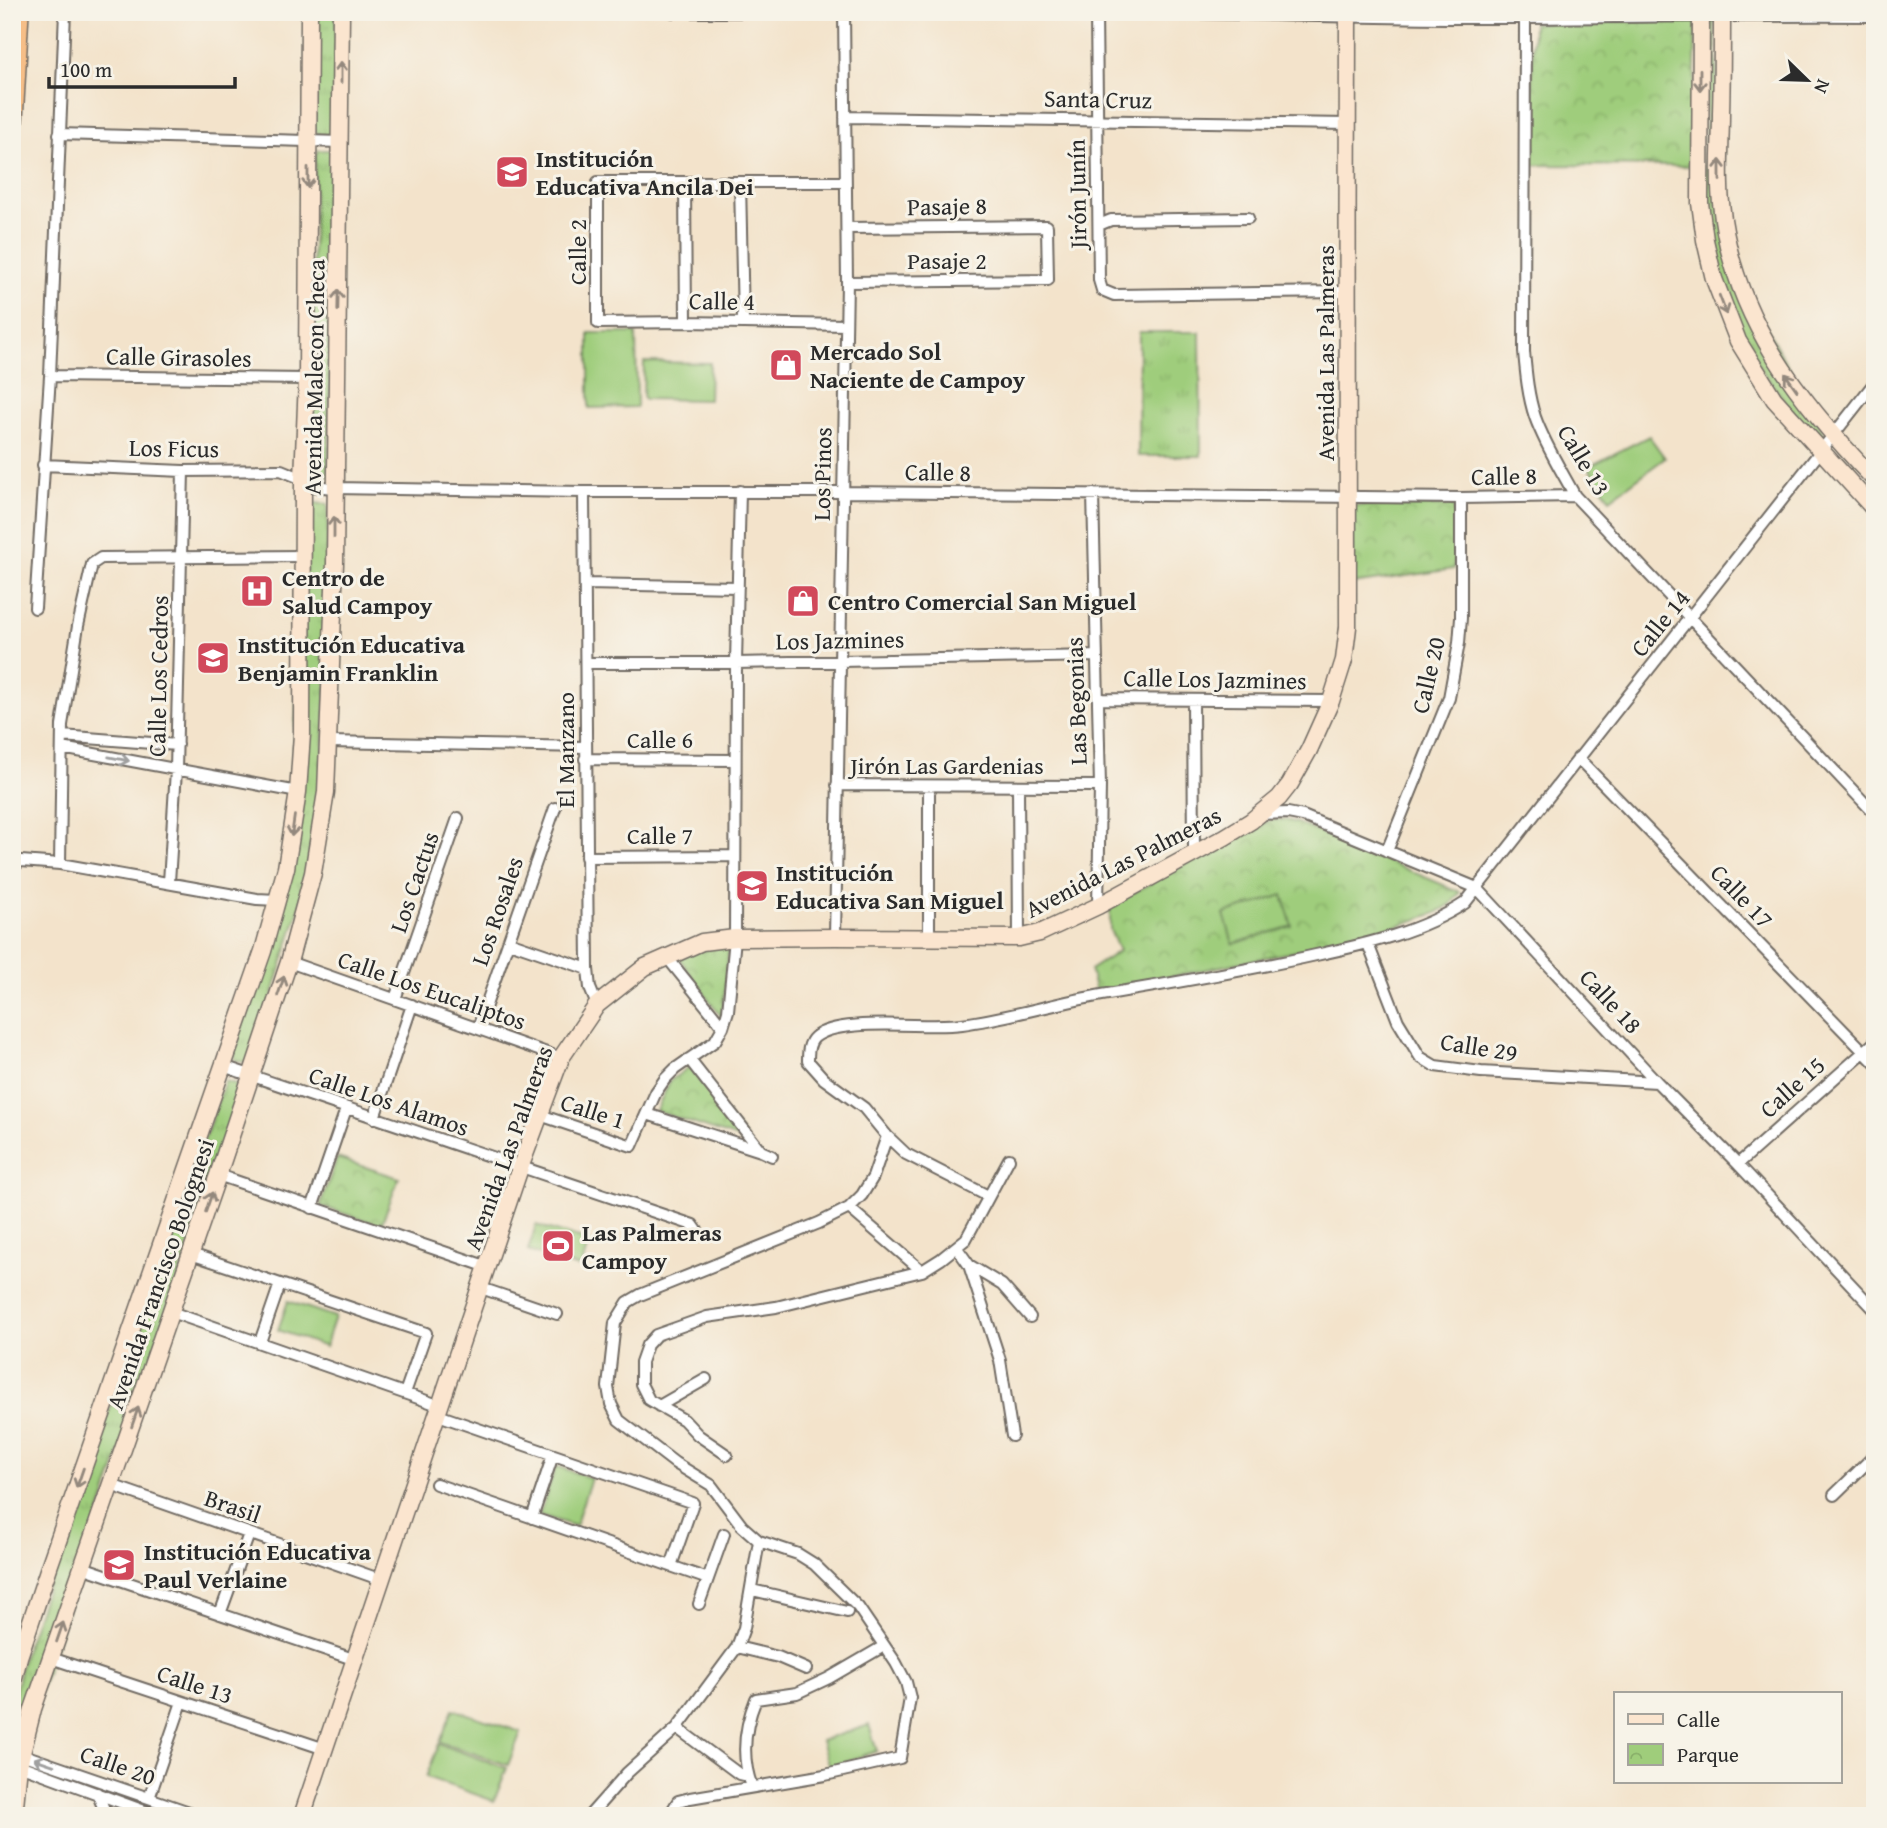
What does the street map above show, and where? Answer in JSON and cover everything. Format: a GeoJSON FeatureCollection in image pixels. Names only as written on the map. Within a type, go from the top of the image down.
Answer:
{"type":"FeatureCollection","features":[{"type":"Feature","properties":{"kind":"highway"},"geometry":{"type":"LineString","coordinates":[[12,121],[18,12]]}},
{"type":"Feature","properties":{"kind":"main road","name":"Avenida Malecon Checa"},"geometry":{"type":"LineString","coordinates":[[302,734],[309,12]]}},
{"type":"Feature","properties":{"kind":"main road","name":"Avenida Malecon Checa"},"geometry":{"type":"LineString","coordinates":[[329,743],[335,563],[341,12]]}},
{"type":"Feature","properties":{"kind":"main road"},"geometry":{"type":"LineString","coordinates":[[1701,13],[1700,203],[1704,240],[1714,279],[1738,341],[1774,399],[1875,510]]}},
{"type":"Feature","properties":{"kind":"main road"},"geometry":{"type":"LineString","coordinates":[[1722,13],[1719,173],[1726,234],[1743,295],[1772,356],[1812,412],[1875,480]]}},
{"type":"Feature","properties":{"kind":"main road","name":"Avenida Las Palmeras"},"geometry":{"type":"LineString","coordinates":[[302,1816],[520,1168],[561,1058],[597,1005],[625,981],[666,956],[702,942],[735,938],[1019,938],[1041,933],[1194,853],[1269,807],[1290,784],[1331,701],[1344,660],[1348,627],[1348,15]]}},
{"type":"Feature","properties":{"kind":"main road","name":"Avenida Francisco Bolognesi"},"geometry":{"type":"LineString","coordinates":[[12,1686],[50,1564],[263,951],[286,868],[298,792],[302,734]]}},
{"type":"Feature","properties":{"kind":"main road","name":"Avenida Francisco Bolognesi"},"geometry":{"type":"LineString","coordinates":[[14,1816],[20,1760],[33,1709],[289,962],[313,873],[324,804],[329,743]]}},
{"type":"Feature","properties":{"kind":"street"},"geometry":{"type":"LineString","coordinates":[[35,608],[50,376],[65,12]]}},
{"type":"Feature","properties":{"kind":"street"},"geometry":{"type":"LineString","coordinates":[[673,12],[955,12]]}},
{"type":"Feature","properties":{"kind":"street","name":"Jirón Junín"},"geometry":{"type":"LineString","coordinates":[[1096,12],[1099,280],[1102,290],[1114,295],[1346,292]]}},
{"type":"Feature","properties":{"kind":"street"},"geometry":{"type":"LineString","coordinates":[[1154,12],[1525,18],[1701,13],[1875,16]]}},
{"type":"Feature","properties":{"kind":"street","name":"Los Pinos"},"geometry":{"type":"LineString","coordinates":[[835,937],[847,282],[844,13]]}},
{"type":"Feature","properties":{"kind":"street","name":"Calle 13"},"geometry":{"type":"LineString","coordinates":[[1525,18],[1524,352],[1528,389],[1535,416],[1575,496],[1875,814]]}},
{"type":"Feature","properties":{"kind":"street","name":"Santa Cruz"},"geometry":{"type":"LineString","coordinates":[[845,117],[1350,124]]}},
{"type":"Feature","properties":{"kind":"street"},"geometry":{"type":"LineString","coordinates":[[59,134],[341,142]]}},
{"type":"Feature","properties":{"kind":"street","name":"Calle 2"},"geometry":{"type":"LineString","coordinates":[[598,323],[598,182],[685,182]]}},
{"type":"Feature","properties":{"kind":"street"},"geometry":{"type":"LineString","coordinates":[[687,322],[685,182],[846,182]]}},
{"type":"Feature","properties":{"kind":"street"},"geometry":{"type":"LineString","coordinates":[[740,182],[743,322]]}},
{"type":"Feature","properties":{"kind":"street"},"geometry":{"type":"LineString","coordinates":[[1099,225],[1111,220],[1248,218]]}},
{"type":"Feature","properties":{"kind":"street","name":"Pasaje 8"},"geometry":{"type":"LineString","coordinates":[[847,228],[1047,226],[1048,280]]}},
{"type":"Feature","properties":{"kind":"street","name":"Pasaje 2"},"geometry":{"type":"LineString","coordinates":[[847,282],[1048,280]]}},
{"type":"Feature","properties":{"kind":"street","name":"Calle 4"},"geometry":{"type":"LineString","coordinates":[[598,323],[743,322],[846,325]]}},
{"type":"Feature","properties":{"kind":"street","name":"Calle Girasoles"},"geometry":{"type":"LineString","coordinates":[[50,376],[307,379]]}},
{"type":"Feature","properties":{"kind":"street","name":"Calle 14"},"geometry":{"type":"LineString","coordinates":[[887,1136],[864,1108],[824,1079],[808,1061],[810,1043],[815,1036],[849,1027],[962,1024],[1267,966],[1368,944],[1448,914],[1465,903],[1875,382]]}},
{"type":"Feature","properties":{"kind":"street","name":"Los Ficus"},"geometry":{"type":"LineString","coordinates":[[43,465],[183,471],[281,470],[303,479]]}},
{"type":"Feature","properties":{"kind":"street","name":"Calle Los Cedros"},"geometry":{"type":"LineString","coordinates":[[169,882],[177,745],[183,471]]}},
{"type":"Feature","properties":{"kind":"street","name":"Calle 8"},"geometry":{"type":"LineString","coordinates":[[303,479],[312,486],[334,488],[584,492],[1348,495],[1461,498],[1575,496]]}},
{"type":"Feature","properties":{"kind":"street"},"geometry":{"type":"LineString","coordinates":[[689,1059],[766,1153],[647,1114],[665,1079],[675,1069],[689,1059],[715,1041],[728,1011],[735,938],[740,491]]}},
{"type":"Feature","properties":{"kind":"street","name":"El Manzano"},"geometry":{"type":"LineString","coordinates":[[584,492],[588,969],[590,988],[597,1005]]}},
{"type":"Feature","properties":{"kind":"street","name":"Las Begonias"},"geometry":{"type":"LineString","coordinates":[[1093,494],[1100,786],[1098,905]]}},
{"type":"Feature","properties":{"kind":"street","name":"Calle 20"},"geometry":{"type":"LineString","coordinates":[[1387,851],[1448,698],[1461,618],[1461,498]]}},
{"type":"Feature","properties":{"kind":"street"},"geometry":{"type":"LineString","coordinates":[[60,864],[62,736],[78,626],[92,564],[101,558],[303,556]]}},
{"type":"Feature","properties":{"kind":"street"},"geometry":{"type":"LineString","coordinates":[[585,584],[738,587]]}},
{"type":"Feature","properties":{"kind":"street","name":"Los Jazmines"},"geometry":{"type":"LineString","coordinates":[[586,663],[1095,656]]}},
{"type":"Feature","properties":{"kind":"street","name":"Calle Los Jazmines"},"geometry":{"type":"LineString","coordinates":[[1098,699],[1331,701]]}},
{"type":"Feature","properties":{"kind":"street"},"geometry":{"type":"LineString","coordinates":[[1193,700],[1194,853]]}},
{"type":"Feature","properties":{"kind":"street"},"geometry":{"type":"LineString","coordinates":[[62,736],[177,745]]}},
{"type":"Feature","properties":{"kind":"street"},"geometry":{"type":"LineString","coordinates":[[329,743],[585,747]]}},
{"type":"Feature","properties":{"kind":"street"},"geometry":{"type":"LineString","coordinates":[[62,748],[298,792]]}},
{"type":"Feature","properties":{"kind":"street","name":"Calle 17"},"geometry":{"type":"LineString","coordinates":[[1578,758],[1875,1063]]}},
{"type":"Feature","properties":{"kind":"street","name":"Calle 6"},"geometry":{"type":"LineString","coordinates":[[585,759],[735,760]]}},
{"type":"Feature","properties":{"kind":"street","name":"Jirón Las Gardenias"},"geometry":{"type":"LineString","coordinates":[[837,785],[1100,786]]}},
{"type":"Feature","properties":{"kind":"street"},"geometry":{"type":"LineString","coordinates":[[929,786],[929,937]]}},
{"type":"Feature","properties":{"kind":"street"},"geometry":{"type":"LineString","coordinates":[[1018,786],[1019,938]]}},
{"type":"Feature","properties":{"kind":"street","name":"Los Rosales"},"geometry":{"type":"LineString","coordinates":[[478,1028],[555,808]]}},
{"type":"Feature","properties":{"kind":"street","name":"Calle 18"},"geometry":{"type":"LineString","coordinates":[[1259,814],[1288,813],[1303,816],[1477,888],[1657,1082],[1875,1310]]}},
{"type":"Feature","properties":{"kind":"street","name":"Los Cactus"},"geometry":{"type":"LineString","coordinates":[[395,999],[458,818]]}},
{"type":"Feature","properties":{"kind":"street","name":"Calle 7"},"geometry":{"type":"LineString","coordinates":[[586,857],[735,856]]}},
{"type":"Feature","properties":{"kind":"street"},"geometry":{"type":"LineString","coordinates":[[12,867],[21,861],[60,864],[257,900],[277,901]]}},
{"type":"Feature","properties":{"kind":"street"},"geometry":{"type":"LineString","coordinates":[[509,942],[588,969]]}},
{"type":"Feature","properties":{"kind":"street","name":"Calle 29"},"geometry":{"type":"LineString","coordinates":[[1368,944],[1398,1021],[1420,1057],[1435,1066],[1494,1073],[1657,1082]]}},
{"type":"Feature","properties":{"kind":"street"},"geometry":{"type":"LineString","coordinates":[[666,956],[723,1027]]}},
{"type":"Feature","properties":{"kind":"street","name":"Calle Los Eucaliptos"},"geometry":{"type":"LineString","coordinates":[[289,962],[561,1058]]}},
{"type":"Feature","properties":{"kind":"street"},"geometry":{"type":"LineString","coordinates":[[374,1118],[412,1005]]}},
{"type":"Feature","properties":{"kind":"street","name":"Calle 15"},"geometry":{"type":"LineString","coordinates":[[1738,1164],[1875,1042]]}},
{"type":"Feature","properties":{"kind":"street","name":"Calle Los Alamos"},"geometry":{"type":"LineString","coordinates":[[223,1066],[693,1225],[698,1232]]}},
{"type":"Feature","properties":{"kind":"street"},"geometry":{"type":"LineString","coordinates":[[312,1208],[346,1109]]}},
{"type":"Feature","properties":{"kind":"street","name":"Calle 1"},"geometry":{"type":"LineString","coordinates":[[540,1115],[632,1146],[647,1114]]}},
{"type":"Feature","properties":{"kind":"street"},"geometry":{"type":"LineString","coordinates":[[668,1816],[678,1801],[750,1782],[825,1775],[900,1758],[910,1698],[906,1682],[858,1607],[814,1564],[798,1554],[759,1541],[742,1526],[711,1485],[675,1463],[619,1420],[607,1387],[615,1323],[628,1302],[640,1295],[819,1223],[849,1208],[862,1195],[873,1177],[887,1136],[906,1154],[988,1196]]}},
{"type":"Feature","properties":{"kind":"street"},"geometry":{"type":"LineString","coordinates":[[727,1455],[698,1435],[684,1420],[649,1400],[641,1384],[641,1362],[647,1346],[656,1335],[707,1317],[776,1307],[922,1271],[966,1239],[1009,1159]]}},
{"type":"Feature","properties":{"kind":"street"},"geometry":{"type":"LineString","coordinates":[[218,1175],[488,1268]]}},
{"type":"Feature","properties":{"kind":"street"},"geometry":{"type":"LineString","coordinates":[[849,1208],[922,1271]]}},
{"type":"Feature","properties":{"kind":"street"},"geometry":{"type":"LineString","coordinates":[[957,1248],[969,1265],[1000,1360],[1012,1436]]}},
{"type":"Feature","properties":{"kind":"street"},"geometry":{"type":"LineString","coordinates":[[191,1254],[426,1333],[405,1393]]}},
{"type":"Feature","properties":{"kind":"street"},"geometry":{"type":"LineString","coordinates":[[969,1265],[1002,1286],[1030,1317]]}},
{"type":"Feature","properties":{"kind":"street"},"geometry":{"type":"LineString","coordinates":[[260,1342],[280,1284]]}},
{"type":"Feature","properties":{"kind":"street"},"geometry":{"type":"LineString","coordinates":[[481,1288],[557,1314]]}},
{"type":"Feature","properties":{"kind":"street"},"geometry":{"type":"LineString","coordinates":[[171,1312],[405,1393],[439,1411],[552,1455],[693,1503],[671,1566]]}},
{"type":"Feature","properties":{"kind":"street"},"geometry":{"type":"LineString","coordinates":[[659,1406],[706,1379]]}},
{"type":"Feature","properties":{"kind":"street"},"geometry":{"type":"LineString","coordinates":[[532,1518],[552,1455]]}},
{"type":"Feature","properties":{"kind":"street"},"geometry":{"type":"LineString","coordinates":[[1834,1495],[1875,1455]]}},
{"type":"Feature","properties":{"kind":"street"},"geometry":{"type":"LineString","coordinates":[[436,1484],[708,1579]]}},
{"type":"Feature","properties":{"kind":"street","name":"Brasil"},"geometry":{"type":"LineString","coordinates":[[111,1485],[382,1580]]}},
{"type":"Feature","properties":{"kind":"street"},"geometry":{"type":"LineString","coordinates":[[220,1614],[249,1534]]}},
{"type":"Feature","properties":{"kind":"street"},"geometry":{"type":"LineString","coordinates":[[699,1604],[724,1534]]}},
{"type":"Feature","properties":{"kind":"street"},"geometry":{"type":"LineString","coordinates":[[589,1816],[628,1773],[677,1728],[737,1647],[744,1628],[759,1541]]}},
{"type":"Feature","properties":{"kind":"street"},"geometry":{"type":"LineString","coordinates":[[82,1567],[356,1660]]}},
{"type":"Feature","properties":{"kind":"street"},"geometry":{"type":"LineString","coordinates":[[751,1590],[847,1612]]}},
{"type":"Feature","properties":{"kind":"street"},"geometry":{"type":"LineString","coordinates":[[750,1782],[745,1759],[746,1735],[756,1699],[797,1693],[884,1646]]}},
{"type":"Feature","properties":{"kind":"street"},"geometry":{"type":"LineString","coordinates":[[737,1647],[786,1660],[806,1670]]}},
{"type":"Feature","properties":{"kind":"street","name":"Calle 13"},"geometry":{"type":"LineString","coordinates":[[51,1658],[325,1749]]}},
{"type":"Feature","properties":{"kind":"street"},"geometry":{"type":"LineString","coordinates":[[149,1798],[182,1702]]}},
{"type":"Feature","properties":{"kind":"street"},"geometry":{"type":"LineString","coordinates":[[677,1728],[750,1782]]}},
{"type":"Feature","properties":{"kind":"street","name":"Calle 20"},"geometry":{"type":"LineString","coordinates":[[20,1760],[94,1779],[201,1816]]}},
{"type":"Feature","properties":{"kind":"street","name":"Calle 20"},"geometry":{"type":"LineString","coordinates":[[20,1760],[97,1794],[158,1816]]}},
{"type":"Feature","properties":{"kind":"street"},"geometry":{"type":"LineString","coordinates":[[94,1779],[97,1794],[107,1816]]}},
{"type":"Feature","properties":{"kind":"green space"},"geometry":{"type":"Polygon","coordinates":[[[315,12],[336,12],[334,130],[329,136],[318,135],[313,127],[315,12]]]}},
{"type":"Feature","properties":{"kind":"green space"},"geometry":{"type":"Polygon","coordinates":[[[1707,19],[1714,19],[1727,256],[1824,433],[1825,438],[1820,443],[1816,442],[1759,367],[1724,292],[1705,202],[1707,19]]]}},
{"type":"Feature","properties":{"kind":"green space"},"geometry":{"type":"Polygon","coordinates":[[[1696,20],[1693,166],[1531,165],[1533,23],[1696,20]]]}},
{"type":"Feature","properties":{"kind":"green space"},"geometry":{"type":"Polygon","coordinates":[[[318,150],[330,150],[335,156],[328,477],[314,478],[308,472],[315,157],[318,150]]]}},
{"type":"Feature","properties":{"kind":"green space"},"geometry":{"type":"Polygon","coordinates":[[[1139,332],[1200,332],[1201,456],[1138,456],[1139,332]]]}},
{"type":"Feature","properties":{"kind":"green space"},"geometry":{"type":"Polygon","coordinates":[[[589,333],[636,333],[637,407],[589,408],[589,333]]]}},
{"type":"Feature","properties":{"kind":"green space"},"geometry":{"type":"Polygon","coordinates":[[[644,362],[710,363],[709,400],[643,399],[644,362]]]}},
{"type":"Feature","properties":{"kind":"green space"},"geometry":{"type":"Polygon","coordinates":[[[1649,436],[1665,458],[1610,499],[1588,467],[1649,436]]]}},
{"type":"Feature","properties":{"kind":"green space"},"geometry":{"type":"Polygon","coordinates":[[[309,503],[328,504],[326,697],[322,781],[301,903],[252,1061],[246,1063],[235,1060],[234,1051],[285,894],[309,503]]]}},
{"type":"Feature","properties":{"kind":"green space"},"geometry":{"type":"Polygon","coordinates":[[[1351,505],[1454,506],[1454,569],[1352,584],[1351,505]]]}},
{"type":"Feature","properties":{"kind":"green space"},"geometry":{"type":"Polygon","coordinates":[[[1273,820],[1297,823],[1460,892],[1451,904],[1436,913],[1360,938],[1096,992],[1090,970],[1119,951],[1110,930],[1110,906],[1257,824],[1273,820]]]}},
{"type":"Feature","properties":{"kind":"green space"},"geometry":{"type":"Polygon","coordinates":[[[1283,895],[1292,926],[1233,944],[1224,914],[1283,895]]]}},
{"type":"Feature","properties":{"kind":"green space"},"geometry":{"type":"Polygon","coordinates":[[[729,945],[722,1018],[679,958],[704,947],[729,945]]]}},
{"type":"Feature","properties":{"kind":"green space"},"geometry":{"type":"Polygon","coordinates":[[[689,1067],[746,1138],[743,1140],[656,1111],[670,1081],[689,1067]]]}},
{"type":"Feature","properties":{"kind":"green space"},"geometry":{"type":"Polygon","coordinates":[[[225,1081],[236,1084],[240,1092],[12,1776],[12,1706],[24,1653],[225,1081]]]}},
{"type":"Feature","properties":{"kind":"green space"},"geometry":{"type":"Polygon","coordinates":[[[337,1158],[399,1178],[381,1225],[320,1206],[337,1158]]]}},
{"type":"Feature","properties":{"kind":"green space","name":"Las Palmeras Campoy"},"geometry":{"type":"Polygon","coordinates":[[[536,1225],[589,1241],[581,1268],[528,1251],[536,1225]]]}},
{"type":"Feature","properties":{"kind":"green space"},"geometry":{"type":"Polygon","coordinates":[[[288,1301],[335,1317],[325,1347],[278,1330],[288,1301]]]}},
{"type":"Feature","properties":{"kind":"green space"},"geometry":{"type":"Polygon","coordinates":[[[556,1466],[591,1478],[575,1526],[539,1515],[556,1466]]]}},
{"type":"Feature","properties":{"kind":"green space"},"geometry":{"type":"Polygon","coordinates":[[[453,1709],[521,1732],[508,1765],[440,1742],[453,1709]]]}},
{"type":"Feature","properties":{"kind":"green space"},"geometry":{"type":"Polygon","coordinates":[[[869,1725],[877,1751],[829,1767],[821,1741],[869,1725]]]}},
{"type":"Feature","properties":{"kind":"green space"},"geometry":{"type":"Polygon","coordinates":[[[439,1744],[507,1768],[494,1801],[426,1777],[439,1744]]]}},
{"type":"Feature","properties":{"kind":"place","name":"Institución Educativa Ancila Dei"},"geometry":{"type":"Point","coordinates":[512,172]}},
{"type":"Feature","properties":{"kind":"place","name":"Mercado Sol Naciente de Campoy"},"geometry":{"type":"Point","coordinates":[786,365]}},
{"type":"Feature","properties":{"kind":"place","name":"Centro de Salud Campoy"},"geometry":{"type":"Point","coordinates":[257,591]}},
{"type":"Feature","properties":{"kind":"place","name":"Centro Comercial San Miguel"},"geometry":{"type":"Point","coordinates":[803,601]}},
{"type":"Feature","properties":{"kind":"place","name":"Institución Educativa Benjamin Franklin"},"geometry":{"type":"Point","coordinates":[213,658]}},
{"type":"Feature","properties":{"kind":"place","name":"Institución Educativa San Miguel"},"geometry":{"type":"Point","coordinates":[752,886]}},
{"type":"Feature","properties":{"kind":"place","name":"Las Palmeras Campoy"},"geometry":{"type":"Point","coordinates":[558,1246]}},
{"type":"Feature","properties":{"kind":"place","name":"Institución Educativa Paul Verlaine"},"geometry":{"type":"Point","coordinates":[119,1565]}}]}
